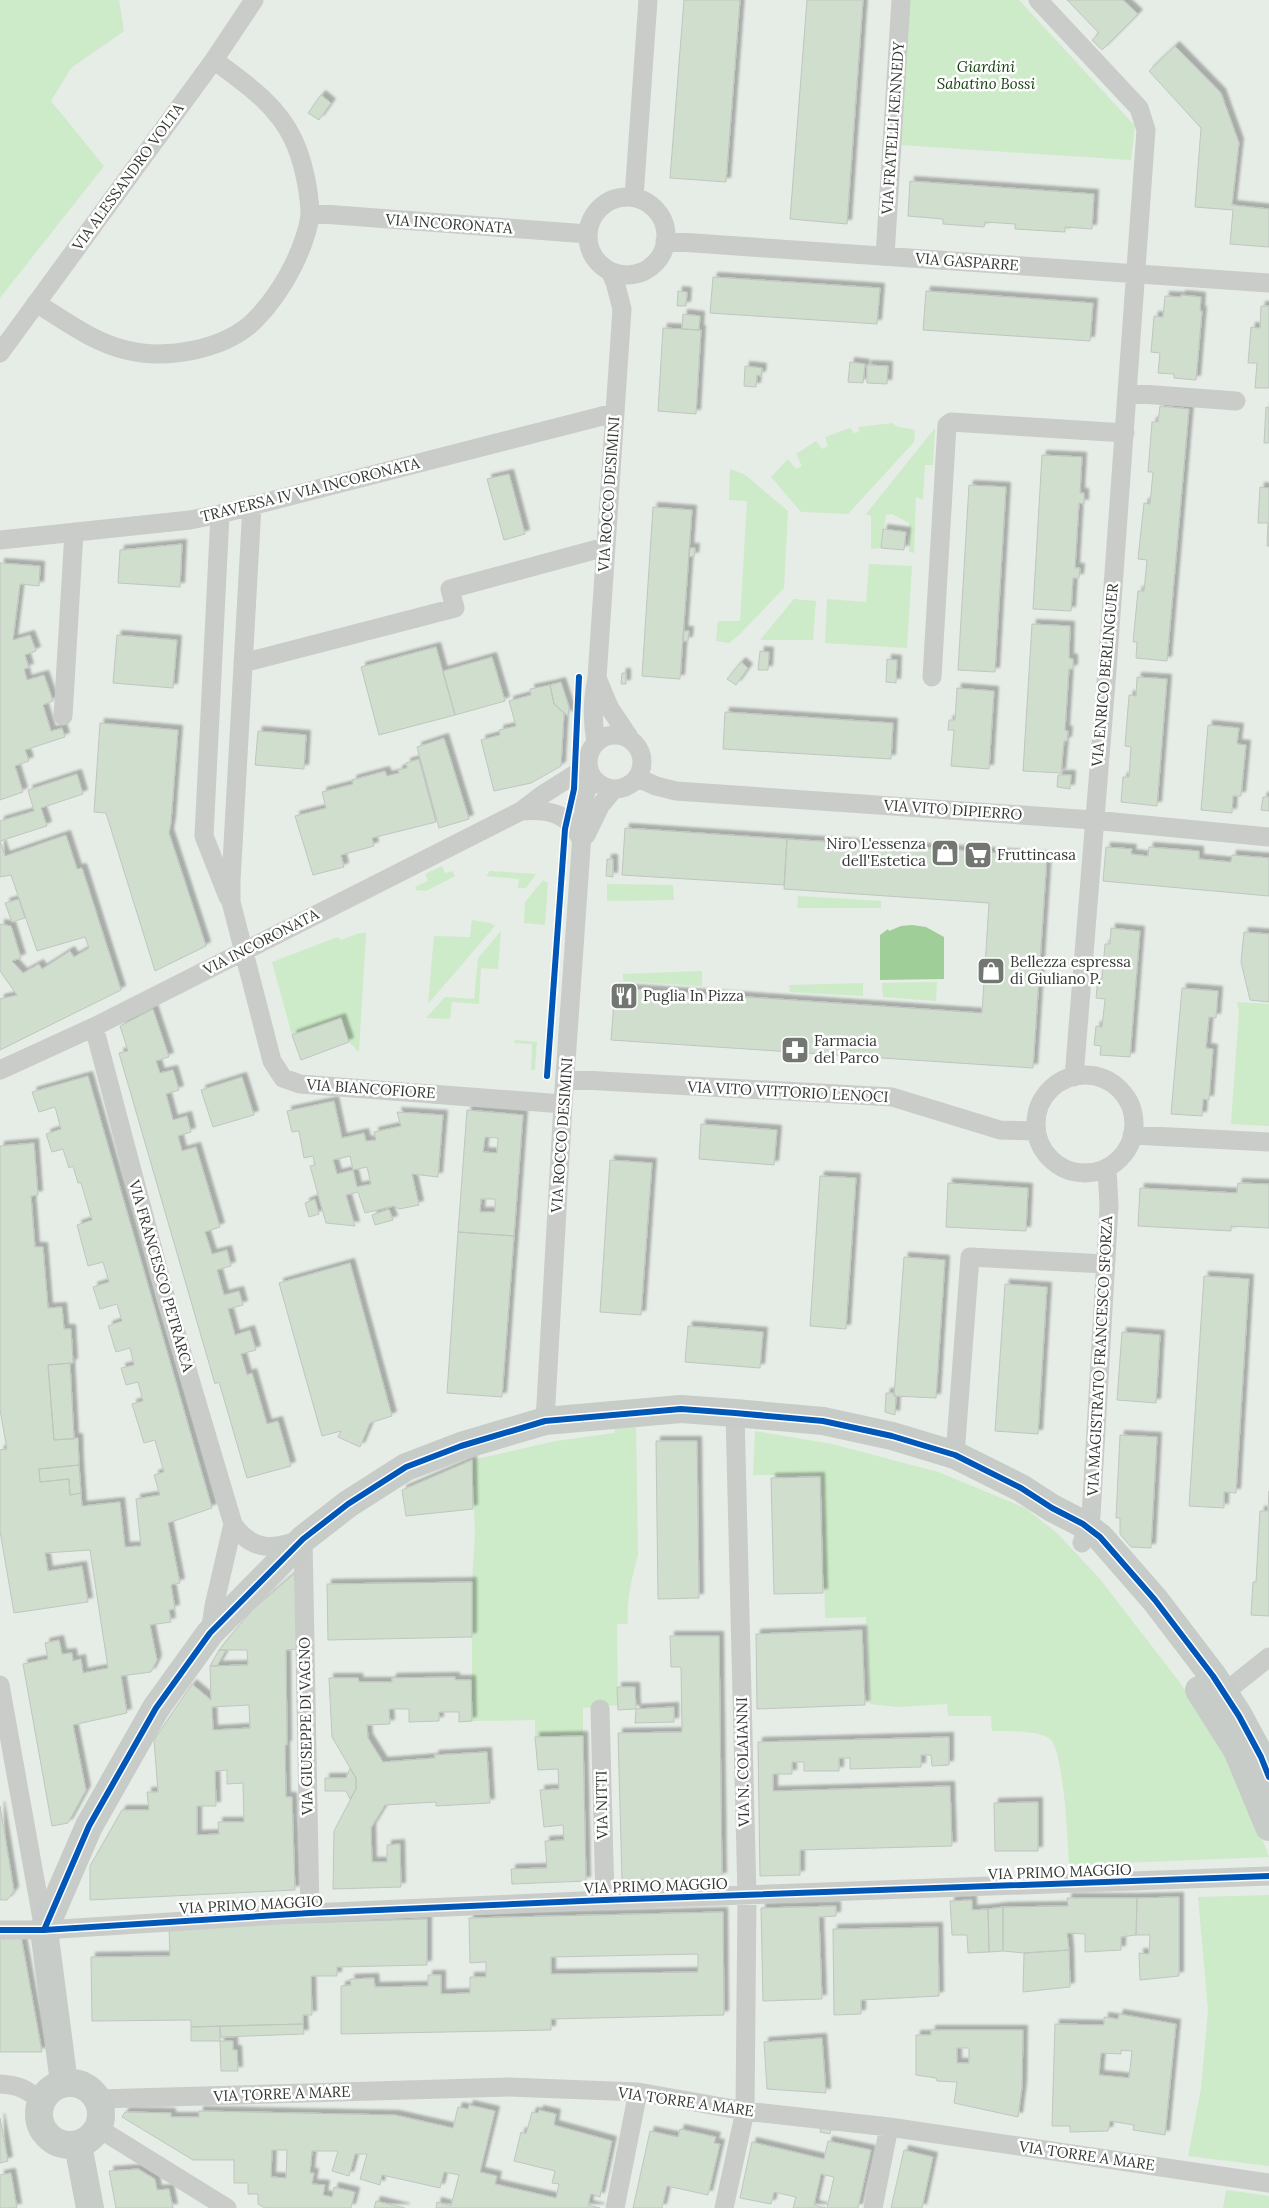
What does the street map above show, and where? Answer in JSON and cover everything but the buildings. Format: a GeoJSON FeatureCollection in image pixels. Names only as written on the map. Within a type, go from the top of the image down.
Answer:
{"type":"FeatureCollection","features":[{"type":"Feature","properties":{"kind":"street","name":"VIA ALESSANDRO VOLTA"},"geometry":{"type":"LineString","coordinates":[[0,353],[214,60],[254,0]]}},
{"type":"Feature","properties":{"kind":"street"},"geometry":{"type":"LineString","coordinates":[[634,198],[648,0]]}},
{"type":"Feature","properties":{"kind":"street","name":"VIA FRATELLI KENNEDY"},"geometry":{"type":"LineString","coordinates":[[885,256],[901,0]]}},
{"type":"Feature","properties":{"kind":"street","name":"VIA ENRICO BERLINGUER"},"geometry":{"type":"LineString","coordinates":[[1038,0],[1139,108],[1146,130],[1125,433],[1074,1077]]}},
{"type":"Feature","properties":{"kind":"street"},"geometry":{"type":"LineString","coordinates":[[36,303],[93,338],[127,350],[159,354],[194,351],[223,340],[253,322],[280,291],[300,253],[310,213],[304,173],[293,139],[275,110],[256,91],[214,60]]}},
{"type":"Feature","properties":{"kind":"street"},"geometry":{"type":"LineString","coordinates":[[622,197],[634,198],[645,201],[655,208],[665,230],[665,241],[661,254],[654,264],[643,271],[621,274],[610,271],[594,256],[589,246],[588,234],[590,223],[602,206],[622,197]]}},
{"type":"Feature","properties":{"kind":"street","name":"VIA INCORONATA"},"geometry":{"type":"LineString","coordinates":[[310,213],[588,234]]}},
{"type":"Feature","properties":{"kind":"street","name":"VIA GASPARRE"},"geometry":{"type":"LineString","coordinates":[[665,241],[1269,284]]}},
{"type":"Feature","properties":{"kind":"street","name":"VIA ROCCO DESIMINI"},"geometry":{"type":"LineString","coordinates":[[545,1421],[563,1104],[585,795],[590,771],[588,758],[596,742],[592,699],[597,678],[622,310],[615,282],[610,271]]}},
{"type":"Feature","properties":{"kind":"street","name":"VIA ROCCO DESIMINI"},"geometry":{"type":"LineString","coordinates":[[622,310],[634,282],[643,271]]}},
{"type":"Feature","properties":{"kind":"street"},"geometry":{"type":"LineString","coordinates":[[1128,393],[1236,401]]}},
{"type":"Feature","properties":{"kind":"street","name":"TRAVERSA IV VIA INCORONATA"},"geometry":{"type":"LineString","coordinates":[[0,540],[190,520],[220,514],[614,413]]}},
{"type":"Feature","properties":{"kind":"street"},"geometry":{"type":"LineString","coordinates":[[932,677],[947,426],[951,422],[1125,433]]}},
{"type":"Feature","properties":{"kind":"street"},"geometry":{"type":"LineString","coordinates":[[231,902],[252,505]]}},
{"type":"Feature","properties":{"kind":"street"},"geometry":{"type":"LineString","coordinates":[[220,514],[204,836],[225,893],[231,902]]}},
{"type":"Feature","properties":{"kind":"street"},"geometry":{"type":"LineString","coordinates":[[63,716],[74,532]]}},
{"type":"Feature","properties":{"kind":"street"},"geometry":{"type":"LineString","coordinates":[[243,663],[455,608],[450,590],[605,547]]}},
{"type":"Feature","properties":{"kind":"street","name":"VIA ROCCO DESIMINI"},"geometry":{"type":"LineString","coordinates":[[582,845],[600,806],[614,789],[630,785],[638,778],[642,769],[643,759],[636,743],[629,738],[609,707],[597,678]]}},
{"type":"Feature","properties":{"kind":"street"},"geometry":{"type":"LineString","coordinates":[[596,742],[610,734],[629,738]]}},
{"type":"Feature","properties":{"kind":"street"},"geometry":{"type":"LineString","coordinates":[[590,771],[599,784],[614,789]]}},
{"type":"Feature","properties":{"kind":"street","name":"VIA INCORONATA"},"geometry":{"type":"LineString","coordinates":[[0,1070],[94,1027],[521,811],[542,795],[590,771]]}},
{"type":"Feature","properties":{"kind":"street","name":"VIA VITO DIPIERRO"},"geometry":{"type":"LineString","coordinates":[[638,778],[656,786],[676,791],[1093,820],[1269,837]]}},
{"type":"Feature","properties":{"kind":"street","name":"VIA INCORONATA"},"geometry":{"type":"LineString","coordinates":[[521,811],[540,810],[567,819],[575,828],[582,845]]}},
{"type":"Feature","properties":{"kind":"street","name":"VIA BIANCOFIORE"},"geometry":{"type":"LineString","coordinates":[[231,902],[272,1061],[282,1078],[300,1084],[563,1104]]}},
{"type":"Feature","properties":{"kind":"street","name":"VIA FRANCESCO PETRARCA"},"geometry":{"type":"LineString","coordinates":[[94,1027],[166,1299],[233,1524],[240,1534],[258,1546],[287,1546],[304,1539]]}},
{"type":"Feature","properties":{"kind":"street"},"geometry":{"type":"LineString","coordinates":[[1090,1076],[1106,1080],[1119,1089],[1129,1103],[1134,1118],[1128,1148],[1119,1160],[1107,1168],[1092,1173],[1076,1173],[1062,1168],[1050,1158],[1041,1146],[1036,1131],[1037,1116],[1041,1103],[1049,1091],[1060,1082],[1074,1077],[1090,1076]]}},
{"type":"Feature","properties":{"kind":"street","name":"VIA VITO VITTORIO LENOCI"},"geometry":{"type":"LineString","coordinates":[[565,1079],[892,1097],[1000,1130],[1036,1131]]}},
{"type":"Feature","properties":{"kind":"street"},"geometry":{"type":"LineString","coordinates":[[1132,1135],[1269,1142]]}},
{"type":"Feature","properties":{"kind":"street","name":"VIA MAGISTRATO FRANCESCO SFORZA"},"geometry":{"type":"LineString","coordinates":[[1085,1536],[1091,1516],[1109,1206],[1107,1168]]}},
{"type":"Feature","properties":{"kind":"street"},"geometry":{"type":"LineString","coordinates":[[955,1455],[970,1257],[1105,1264]]}},
{"type":"Feature","properties":{"kind":"street"},"geometry":{"type":"LineString","coordinates":[[44,1930],[89,1826],[156,1708],[210,1633],[304,1539],[348,1504],[406,1468],[461,1446],[545,1421],[681,1409],[735,1412],[824,1421],[892,1436],[955,1455],[1022,1488],[1052,1508],[1085,1536],[1212,1707],[1237,1750],[1269,1827]]}},
{"type":"Feature","properties":{"kind":"street","name":"VIA N. COLAIANNI"},"geometry":{"type":"LineString","coordinates":[[724,2208],[745,2111],[747,1896],[735,1412]]}},
{"type":"Feature","properties":{"kind":"street","name":"VIA FRANCESCO PETRARCA"},"geometry":{"type":"LineString","coordinates":[[210,1633],[214,1606],[233,1524]]}},
{"type":"Feature","properties":{"kind":"street"},"geometry":{"type":"LineString","coordinates":[[1085,1536],[1100,1537],[1155,1600],[1224,1693],[1244,1724],[1269,1777]]}},
{"type":"Feature","properties":{"kind":"street","name":"VIA GIUSEPPE DI VAGNO"},"geometry":{"type":"LineString","coordinates":[[304,1539],[310,1914]]}},
{"type":"Feature","properties":{"kind":"street"},"geometry":{"type":"LineString","coordinates":[[1224,1693],[1269,1657]]}},
{"type":"Feature","properties":{"kind":"street"},"geometry":{"type":"LineString","coordinates":[[0,1685],[44,1930],[64,2083]]}},
{"type":"Feature","properties":{"kind":"street","name":"VIA NITTI"},"geometry":{"type":"LineString","coordinates":[[600,1710],[605,1900]]}},
{"type":"Feature","properties":{"kind":"street","name":"VIA PRIMO MAGGIO"},"geometry":{"type":"LineString","coordinates":[[0,1930],[44,1930],[310,1914],[605,1900],[1269,1876]]}},
{"type":"Feature","properties":{"kind":"street"},"geometry":{"type":"LineString","coordinates":[[64,2083],[84,2086],[98,2099],[101,2118],[88,2136],[62,2145],[52,2141],[44,2133],[39,2118],[41,2102],[47,2092],[64,2083]]}},
{"type":"Feature","properties":{"kind":"street"},"geometry":{"type":"LineString","coordinates":[[0,2084],[17,2085],[30,2092],[41,2102]]}},
{"type":"Feature","properties":{"kind":"street","name":"VIA TORRE A MARE"},"geometry":{"type":"LineString","coordinates":[[98,2099],[509,2087],[638,2092],[745,2111],[889,2128],[1269,2183]]}},
{"type":"Feature","properties":{"kind":"street"},"geometry":{"type":"LineString","coordinates":[[615,2208],[638,2092]]}},
{"type":"Feature","properties":{"kind":"street"},"geometry":{"type":"LineString","coordinates":[[873,2208],[889,2128]]}},
{"type":"Feature","properties":{"kind":"street"},"geometry":{"type":"LineString","coordinates":[[88,2136],[90,2208]]}},
{"type":"Feature","properties":{"kind":"street"},"geometry":{"type":"LineString","coordinates":[[88,2136],[227,2208]]}},
{"type":"Feature","properties":{"kind":"green space"},"geometry":{"type":"Polygon","coordinates":[[[0,0],[119,0],[124,31],[71,68],[51,101],[104,166],[0,298],[0,0]]]}},
{"type":"Feature","properties":{"kind":"green space","name":"Giardini Sabatino Bossi"},"geometry":{"type":"Polygon","coordinates":[[[908,0],[1019,0],[1135,126],[1131,160],[901,145],[908,0]]]}},
{"type":"Feature","properties":{"kind":"green space"},"geometry":{"type":"Polygon","coordinates":[[[893,423],[895,426],[915,430],[914,442],[848,514],[801,512],[771,477],[788,459],[796,469],[802,466],[796,454],[816,441],[822,449],[828,446],[825,437],[850,428],[854,433],[859,432],[858,427],[893,423]]]}},
{"type":"Feature","properties":{"kind":"green space"},"geometry":{"type":"Polygon","coordinates":[[[935,428],[933,465],[925,465],[923,500],[916,497],[914,553],[909,552],[909,523],[892,514],[886,515],[881,548],[871,549],[871,516],[866,514],[935,428]]]}},
{"type":"Feature","properties":{"kind":"green space"},"geometry":{"type":"Polygon","coordinates":[[[730,469],[744,474],[788,511],[784,588],[729,643],[716,641],[718,621],[740,621],[747,501],[729,500],[730,469]]]}},
{"type":"Feature","properties":{"kind":"green space"},"geometry":{"type":"Polygon","coordinates":[[[869,564],[912,566],[907,648],[825,643],[827,599],[866,602],[869,564]]]}},
{"type":"Feature","properties":{"kind":"green space"},"geometry":{"type":"Polygon","coordinates":[[[794,599],[816,601],[813,640],[760,640],[794,599]]]}},
{"type":"Feature","properties":{"kind":"green space"},"geometry":{"type":"Polygon","coordinates":[[[442,866],[445,873],[452,871],[455,876],[426,891],[416,890],[415,887],[428,881],[425,874],[442,866]]]}},
{"type":"Feature","properties":{"kind":"green space"},"geometry":{"type":"Polygon","coordinates":[[[490,871],[536,874],[526,888],[518,888],[519,879],[486,876],[490,871]]]}},
{"type":"Feature","properties":{"kind":"green space"},"geometry":{"type":"Polygon","coordinates":[[[543,880],[548,883],[545,925],[524,923],[525,902],[543,880]]]}},
{"type":"Feature","properties":{"kind":"green space"},"geometry":{"type":"Polygon","coordinates":[[[607,884],[673,885],[674,900],[607,901],[607,884]]]}},
{"type":"Feature","properties":{"kind":"green space"},"geometry":{"type":"Polygon","coordinates":[[[798,896],[881,901],[881,908],[797,908],[798,896]]]}},
{"type":"Feature","properties":{"kind":"green space"},"geometry":{"type":"Polygon","coordinates":[[[472,920],[490,923],[495,926],[428,1004],[434,936],[470,937],[472,920]]]}},
{"type":"Feature","properties":{"kind":"green space"},"geometry":{"type":"Polygon","coordinates":[[[501,931],[498,969],[481,968],[479,1004],[452,1002],[450,1019],[426,1018],[445,997],[474,999],[478,958],[501,931]]]}},
{"type":"Feature","properties":{"kind":"green space"},"geometry":{"type":"Polygon","coordinates":[[[360,933],[366,933],[359,1052],[349,1042],[341,1018],[292,1035],[272,962],[338,937],[341,940],[360,933]]]}},
{"type":"Feature","properties":{"kind":"green space"},"geometry":{"type":"Polygon","coordinates":[[[702,971],[702,986],[623,981],[623,974],[702,971]]]}},
{"type":"Feature","properties":{"kind":"green space"},"geometry":{"type":"Polygon","coordinates":[[[937,982],[936,1001],[883,997],[882,983],[937,982]]]}},
{"type":"Feature","properties":{"kind":"green space"},"geometry":{"type":"Polygon","coordinates":[[[863,983],[863,996],[790,992],[789,985],[863,983]]]}},
{"type":"Feature","properties":{"kind":"green space"},"geometry":{"type":"Polygon","coordinates":[[[1237,1002],[1269,1004],[1269,1126],[1231,1124],[1239,1012],[1237,1002]]]}},
{"type":"Feature","properties":{"kind":"green space"},"geometry":{"type":"Polygon","coordinates":[[[515,1040],[537,1042],[535,1070],[531,1070],[532,1044],[514,1043],[515,1040]]]}},
{"type":"Feature","properties":{"kind":"green space"},"geometry":{"type":"Polygon","coordinates":[[[636,1424],[638,1555],[629,1598],[628,1624],[617,1624],[618,1705],[583,1708],[583,1736],[535,1737],[535,1720],[472,1721],[472,1582],[475,1534],[472,1460],[556,1441],[614,1433],[615,1427],[636,1424]]]}},
{"type":"Feature","properties":{"kind":"green space"},"geometry":{"type":"Polygon","coordinates":[[[755,1431],[832,1444],[938,1472],[1025,1508],[1057,1533],[1099,1578],[1178,1680],[1208,1724],[1242,1783],[1269,1857],[1069,1865],[1062,1777],[1054,1745],[1049,1738],[1029,1732],[992,1731],[991,1716],[948,1716],[947,1704],[898,1707],[870,1704],[866,1617],[825,1618],[822,1475],[753,1475],[755,1431]]]}},
{"type":"Feature","properties":{"kind":"green space"},"geometry":{"type":"Polygon","coordinates":[[[1269,1895],[1269,2166],[1188,2156],[1201,2089],[1208,2010],[1198,1897],[1269,1895]]]}},
{"type":"Feature","properties":{"kind":"green space"},"geometry":{"type":"Polygon","coordinates":[[[1226,2190],[1269,2196],[1269,2208],[1223,2208],[1226,2190]]]}},
{"type":"Feature","properties":{"kind":"shaded area"},"geometry":{"type":"Polygon","coordinates":[[[901,926],[926,927],[944,937],[944,979],[880,980],[880,935],[888,929],[889,931],[901,926]]]}},
{"type":"Feature","properties":{"kind":"cycle path"},"geometry":{"type":"LineString","coordinates":[[547,1076],[565,829],[574,789],[579,677]]}},
{"type":"Feature","properties":{"kind":"cycle path"},"geometry":{"type":"LineString","coordinates":[[44,1930],[89,1826],[156,1708],[210,1633],[303,1539],[348,1504],[406,1467],[461,1446],[545,1421],[681,1409],[735,1413],[823,1421],[892,1436],[955,1455],[1021,1488],[1052,1508],[1083,1524],[1100,1537],[1155,1600],[1213,1676],[1239,1716],[1261,1757],[1269,1777]]}},
{"type":"Feature","properties":{"kind":"cycle path"},"geometry":{"type":"LineString","coordinates":[[0,1930],[44,1930],[310,1913],[605,1900],[1269,1876]]}},
{"type":"Feature","properties":{"kind":"place","name":"Niro L'essenza dell'Estetica"},"geometry":{"type":"Point","coordinates":[945,853]}},
{"type":"Feature","properties":{"kind":"place","name":"Fruttincasa"},"geometry":{"type":"Point","coordinates":[978,855]}},
{"type":"Feature","properties":{"kind":"place","name":"Bellezza espressa di Giuliano P."},"geometry":{"type":"Point","coordinates":[991,971]}},
{"type":"Feature","properties":{"kind":"place","name":"Puglia In Pizza"},"geometry":{"type":"Point","coordinates":[624,996]}},
{"type":"Feature","properties":{"kind":"place","name":"Farmacia del Parco"},"geometry":{"type":"Point","coordinates":[795,1050]}}]}
